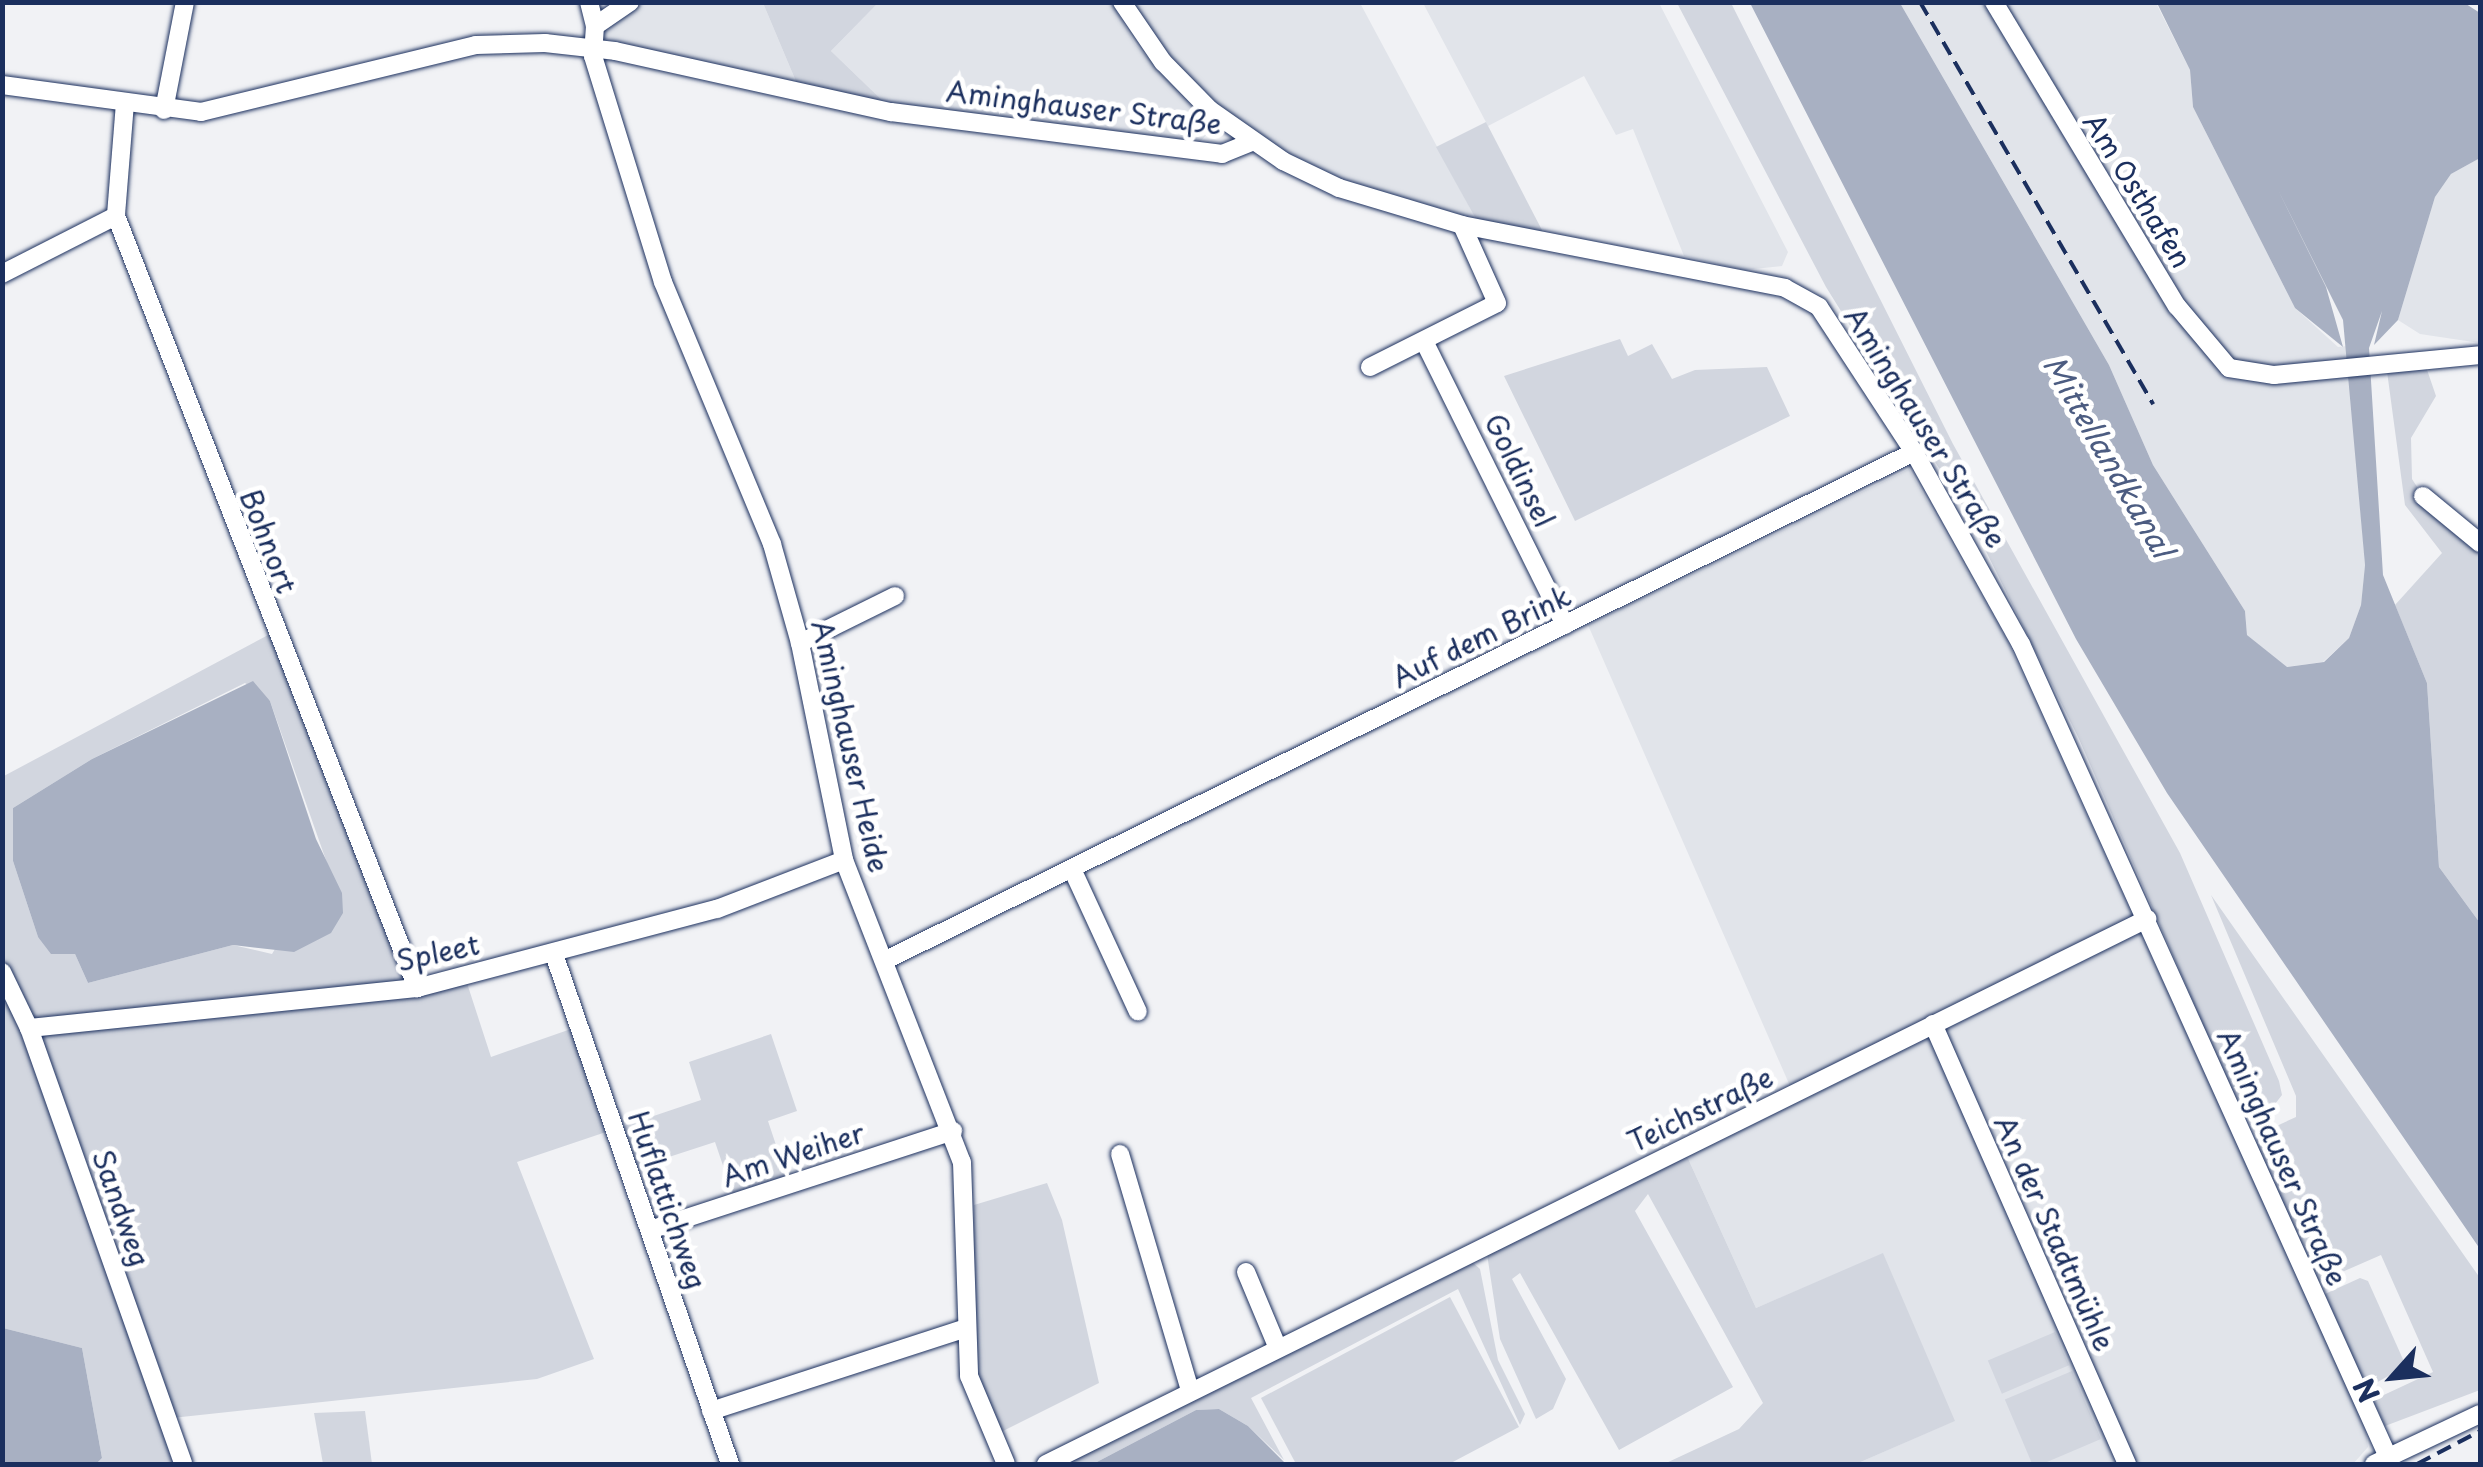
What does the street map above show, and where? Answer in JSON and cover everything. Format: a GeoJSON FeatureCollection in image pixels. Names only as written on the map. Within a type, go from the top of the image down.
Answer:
{"type":"FeatureCollection","features":[{"type":"Feature","properties":{"kind":"street"},"geometry":{"type":"LineString","coordinates":[[164,110],[185,2]]}},
{"type":"Feature","properties":{"kind":"street","name":"Aminghauser Heide"},"geometry":{"type":"LineString","coordinates":[[589,2],[593,47],[663,282],[746,473],[800,644],[844,860],[953,1131],[968,1194],[969,1376],[1006,1464]]}},
{"type":"Feature","properties":{"kind":"street"},"geometry":{"type":"LineString","coordinates":[[594,26],[630,2]]}},
{"type":"Feature","properties":{"kind":"street"},"geometry":{"type":"LineString","coordinates":[[1122,2],[1188,89],[1252,142]]}},
{"type":"Feature","properties":{"kind":"street","name":"Am Osthafen"},"geometry":{"type":"LineString","coordinates":[[1994,2],[2202,342],[2229,368],[2263,375],[2480,355]]}},
{"type":"Feature","properties":{"kind":"street","name":"Aminghauser Straße"},"geometry":{"type":"LineString","coordinates":[[2,85],[164,110],[239,108],[476,45],[593,47],[891,112],[1222,154],[1252,142],[1339,188],[1462,225],[1804,295],[1837,331],[1914,452],[2021,644],[2147,919],[2381,1461]]}},
{"type":"Feature","properties":{"kind":"street","name":"Bohnort"},"geometry":{"type":"LineString","coordinates":[[125,103],[116,216],[417,988]]}},
{"type":"Feature","properties":{"kind":"street"},"geometry":{"type":"LineString","coordinates":[[2,274],[116,216]]}},
{"type":"Feature","properties":{"kind":"street"},"geometry":{"type":"LineString","coordinates":[[1370,367],[1497,303],[1462,225]]}},
{"type":"Feature","properties":{"kind":"street","name":"Goldinsel"},"geometry":{"type":"LineString","coordinates":[[1424,341],[1565,624]]}},
{"type":"Feature","properties":{"kind":"street","name":"Auf dem Brink"},"geometry":{"type":"LineString","coordinates":[[886,960],[1914,452]]}},
{"type":"Feature","properties":{"kind":"street"},"geometry":{"type":"LineString","coordinates":[[2423,496],[2480,543]]}},
{"type":"Feature","properties":{"kind":"street"},"geometry":{"type":"LineString","coordinates":[[800,644],[895,596]]}},
{"type":"Feature","properties":{"kind":"street","name":"Spleet"},"geometry":{"type":"LineString","coordinates":[[29,1028],[417,988],[717,909],[844,860]]}},
{"type":"Feature","properties":{"kind":"street"},"geometry":{"type":"LineString","coordinates":[[1072,869],[1138,1012]]}},
{"type":"Feature","properties":{"kind":"street","name":"Teichstraße"},"geometry":{"type":"LineString","coordinates":[[1046,1464],[1277,1346],[2147,919]]}},
{"type":"Feature","properties":{"kind":"street","name":"Huflattichweg"},"geometry":{"type":"LineString","coordinates":[[554,954],[730,1464]]}},
{"type":"Feature","properties":{"kind":"street","name":"Sandweg"},"geometry":{"type":"LineString","coordinates":[[2,972],[29,1028],[183,1464]]}},
{"type":"Feature","properties":{"kind":"street","name":"An der Stadtmühle"},"geometry":{"type":"LineString","coordinates":[[1933,1024],[2127,1464]]}},
{"type":"Feature","properties":{"kind":"street","name":"Am Weiher"},"geometry":{"type":"LineString","coordinates":[[650,1230],[953,1131]]}},
{"type":"Feature","properties":{"kind":"street"},"geometry":{"type":"LineString","coordinates":[[1120,1154],[1190,1391]]}},
{"type":"Feature","properties":{"kind":"street"},"geometry":{"type":"LineString","coordinates":[[1246,1272],[1277,1346]]}},
{"type":"Feature","properties":{"kind":"street"},"geometry":{"type":"LineString","coordinates":[[711,1412],[966,1328]]}},
{"type":"Feature","properties":{"kind":"street"},"geometry":{"type":"LineString","coordinates":[[2381,1461],[2480,1414]]}},
{"type":"Feature","properties":{"kind":"shaded area"},"geometry":{"type":"Polygon","coordinates":[[[644,3],[763,3],[800,91],[605,39],[602,30],[644,3]]]}},
{"type":"Feature","properties":{"kind":"shaded area"},"geometry":{"type":"Polygon","coordinates":[[[763,3],[878,3],[831,51],[886,104],[800,91],[763,3]]]}},
{"type":"Feature","properties":{"kind":"shaded area"},"geometry":{"type":"Polygon","coordinates":[[[878,3],[1112,3],[1135,44],[1209,122],[1208,133],[1199,143],[886,104],[831,51],[878,3]]]}},
{"type":"Feature","properties":{"kind":"shaded area"},"geometry":{"type":"Polygon","coordinates":[[[1130,3],[1360,3],[1485,236],[1279,161],[1221,122],[1130,3]]]}},
{"type":"Feature","properties":{"kind":"shaded area"},"geometry":{"type":"Polygon","coordinates":[[[1423,3],[1659,3],[1788,252],[1782,266],[1744,270],[1684,256],[1633,129],[1616,135],[1584,76],[1488,126],[1423,3]]]}},
{"type":"Feature","properties":{"kind":"shaded area"},"geometry":{"type":"Polygon","coordinates":[[[1677,3],[1731,3],[1953,444],[2180,853],[2279,1081],[2282,1095],[2271,1109],[2242,1114],[2079,739],[1967,513],[1826,287],[1677,3]]]}},
{"type":"Feature","properties":{"kind":"shaded area"},"geometry":{"type":"Polygon","coordinates":[[[1900,3],[2156,3],[2190,70],[2193,107],[2295,308],[2338,347],[2347,346],[2365,565],[2361,605],[2349,638],[2323,662],[2286,667],[2247,635],[2245,611],[2153,465],[2109,365],[1900,3]]]}},
{"type":"Feature","properties":{"kind":"shaded area"},"geometry":{"type":"Polygon","coordinates":[[[1486,122],[1544,234],[1477,221],[1436,147],[1486,122]]]}},
{"type":"Feature","properties":{"kind":"shaded area"},"geometry":{"type":"Polygon","coordinates":[[[2480,158],[2480,343],[2420,334],[2398,320],[2435,197],[2451,174],[2480,158]]]}},
{"type":"Feature","properties":{"kind":"shaded area"},"geometry":{"type":"Polygon","coordinates":[[[1620,339],[1628,356],[1652,344],[1672,379],[1695,370],[1767,367],[1790,416],[1575,521],[1504,376],[1620,339]]]}},
{"type":"Feature","properties":{"kind":"shaded area"},"geometry":{"type":"Polygon","coordinates":[[[2424,361],[2436,396],[2411,438],[2412,479],[2423,496],[2480,543],[2480,923],[2439,867],[2427,683],[2395,605],[2442,553],[2405,505],[2386,364],[2424,361]]]}},
{"type":"Feature","properties":{"kind":"shaded area"},"geometry":{"type":"Polygon","coordinates":[[[1909,469],[2007,640],[2365,1425],[2368,1447],[2353,1464],[1856,1464],[1954,1421],[1883,1254],[1756,1308],[1681,1143],[1790,1086],[1588,625],[1909,469]]]}},
{"type":"Feature","properties":{"kind":"shaded area"},"geometry":{"type":"Polygon","coordinates":[[[270,634],[407,976],[399,986],[33,1022],[3,957],[2,777],[270,634]],[[245,683],[92,759],[13,808],[13,861],[38,937],[75,954],[88,983],[233,945],[272,954],[327,863],[270,701],[245,683]]]}},
{"type":"Feature","properties":{"kind":"shaded area"},"geometry":{"type":"Polygon","coordinates":[[[2211,895],[2480,1278],[2480,1390],[2385,1426],[2373,1400],[2433,1372],[2381,1255],[2317,1283],[2256,1148],[2257,1135],[2296,1117],[2296,1096],[2211,895]]]}},
{"type":"Feature","properties":{"kind":"shaded area"},"geometry":{"type":"Polygon","coordinates":[[[466,980],[491,1057],[571,1029],[606,1132],[517,1162],[594,1359],[537,1379],[172,1418],[37,1033],[466,980]]]}},
{"type":"Feature","properties":{"kind":"shaded area"},"geometry":{"type":"Polygon","coordinates":[[[2,987],[35,1068],[175,1464],[96,1464],[102,1458],[82,1348],[3,1328],[2,987]]]}},
{"type":"Feature","properties":{"kind":"shaded area"},"geometry":{"type":"Polygon","coordinates":[[[771,1034],[797,1111],[768,1121],[788,1181],[734,1198],[715,1142],[632,1169],[618,1128],[701,1100],[689,1062],[771,1034]]]}},
{"type":"Feature","properties":{"kind":"shaded area"},"geometry":{"type":"Polygon","coordinates":[[[1686,1154],[1756,1308],[1883,1253],[1955,1421],[1856,1464],[1664,1464],[1739,1429],[1763,1403],[1648,1194],[1635,1211],[1733,1387],[1619,1450],[1520,1273],[1512,1279],[1566,1379],[1553,1409],[1536,1419],[1500,1339],[1487,1254],[1686,1154]]]}},
{"type":"Feature","properties":{"kind":"shaded area"},"geometry":{"type":"Polygon","coordinates":[[[1047,1183],[1062,1220],[1099,1383],[997,1434],[974,1362],[974,1205],[1047,1183]]]}},
{"type":"Feature","properties":{"kind":"shaded area"},"geometry":{"type":"Polygon","coordinates":[[[1471,1261],[1480,1269],[1498,1360],[1525,1414],[1520,1425],[1458,1289],[1251,1398],[1284,1460],[1248,1426],[1219,1409],[1196,1410],[1093,1464],[1056,1464],[1471,1261]]]}},
{"type":"Feature","properties":{"kind":"shaded area"},"geometry":{"type":"Polygon","coordinates":[[[2360,1278],[2368,1281],[2406,1366],[2367,1388],[2325,1294],[2360,1278]]]}},
{"type":"Feature","properties":{"kind":"shaded area"},"geometry":{"type":"Polygon","coordinates":[[[1450,1297],[1519,1427],[1449,1464],[1296,1464],[1261,1398],[1450,1297]]]}},
{"type":"Feature","properties":{"kind":"shaded area"},"geometry":{"type":"Polygon","coordinates":[[[2055,1332],[2069,1365],[2002,1394],[1988,1361],[2055,1332]]]}},
{"type":"Feature","properties":{"kind":"shaded area"},"geometry":{"type":"Polygon","coordinates":[[[2072,1371],[2101,1439],[2042,1464],[2032,1464],[2005,1400],[2072,1371]]]}},
{"type":"Feature","properties":{"kind":"shaded area"},"geometry":{"type":"Polygon","coordinates":[[[365,1411],[372,1464],[323,1464],[314,1413],[365,1411]]]}},
{"type":"Feature","properties":{"kind":"water","name":"Mittellandkanal"},"geometry":{"type":"Polygon","coordinates":[[[2463,2],[2480,13],[2480,158],[2451,174],[2435,197],[2398,320],[2374,345],[2382,311],[2369,348],[2383,575],[2427,683],[2439,867],[2480,923],[2480,1249],[2167,793],[2076,639],[1750,3],[1900,3],[2109,365],[2153,465],[2245,611],[2247,635],[2287,667],[2324,662],[2349,638],[2361,605],[2365,565],[2343,320],[2278,190],[2326,287],[2343,347],[2295,308],[2193,107],[2190,70],[2157,3],[2463,2]]]}},
{"type":"Feature","properties":{"kind":"water"},"geometry":{"type":"Polygon","coordinates":[[[253,681],[270,701],[316,839],[342,893],[343,913],[331,933],[294,952],[233,945],[88,983],[75,954],[51,954],[38,937],[13,861],[13,808],[92,759],[253,681]]]}},
{"type":"Feature","properties":{"kind":"water"},"geometry":{"type":"Polygon","coordinates":[[[3,1328],[82,1348],[102,1458],[96,1464],[3,1464],[3,1328]]]}},
{"type":"Feature","properties":{"kind":"water"},"geometry":{"type":"Polygon","coordinates":[[[1219,1409],[1248,1426],[1286,1464],[1093,1464],[1196,1410],[1219,1409]]]}},
{"type":"Feature","properties":{"kind":"railway"},"geometry":{"type":"LineString","coordinates":[[1920,2],[2153,404]]}},
{"type":"Feature","properties":{"kind":"railway"},"geometry":{"type":"LineString","coordinates":[[2417,1464],[2480,1431]]}}]}
